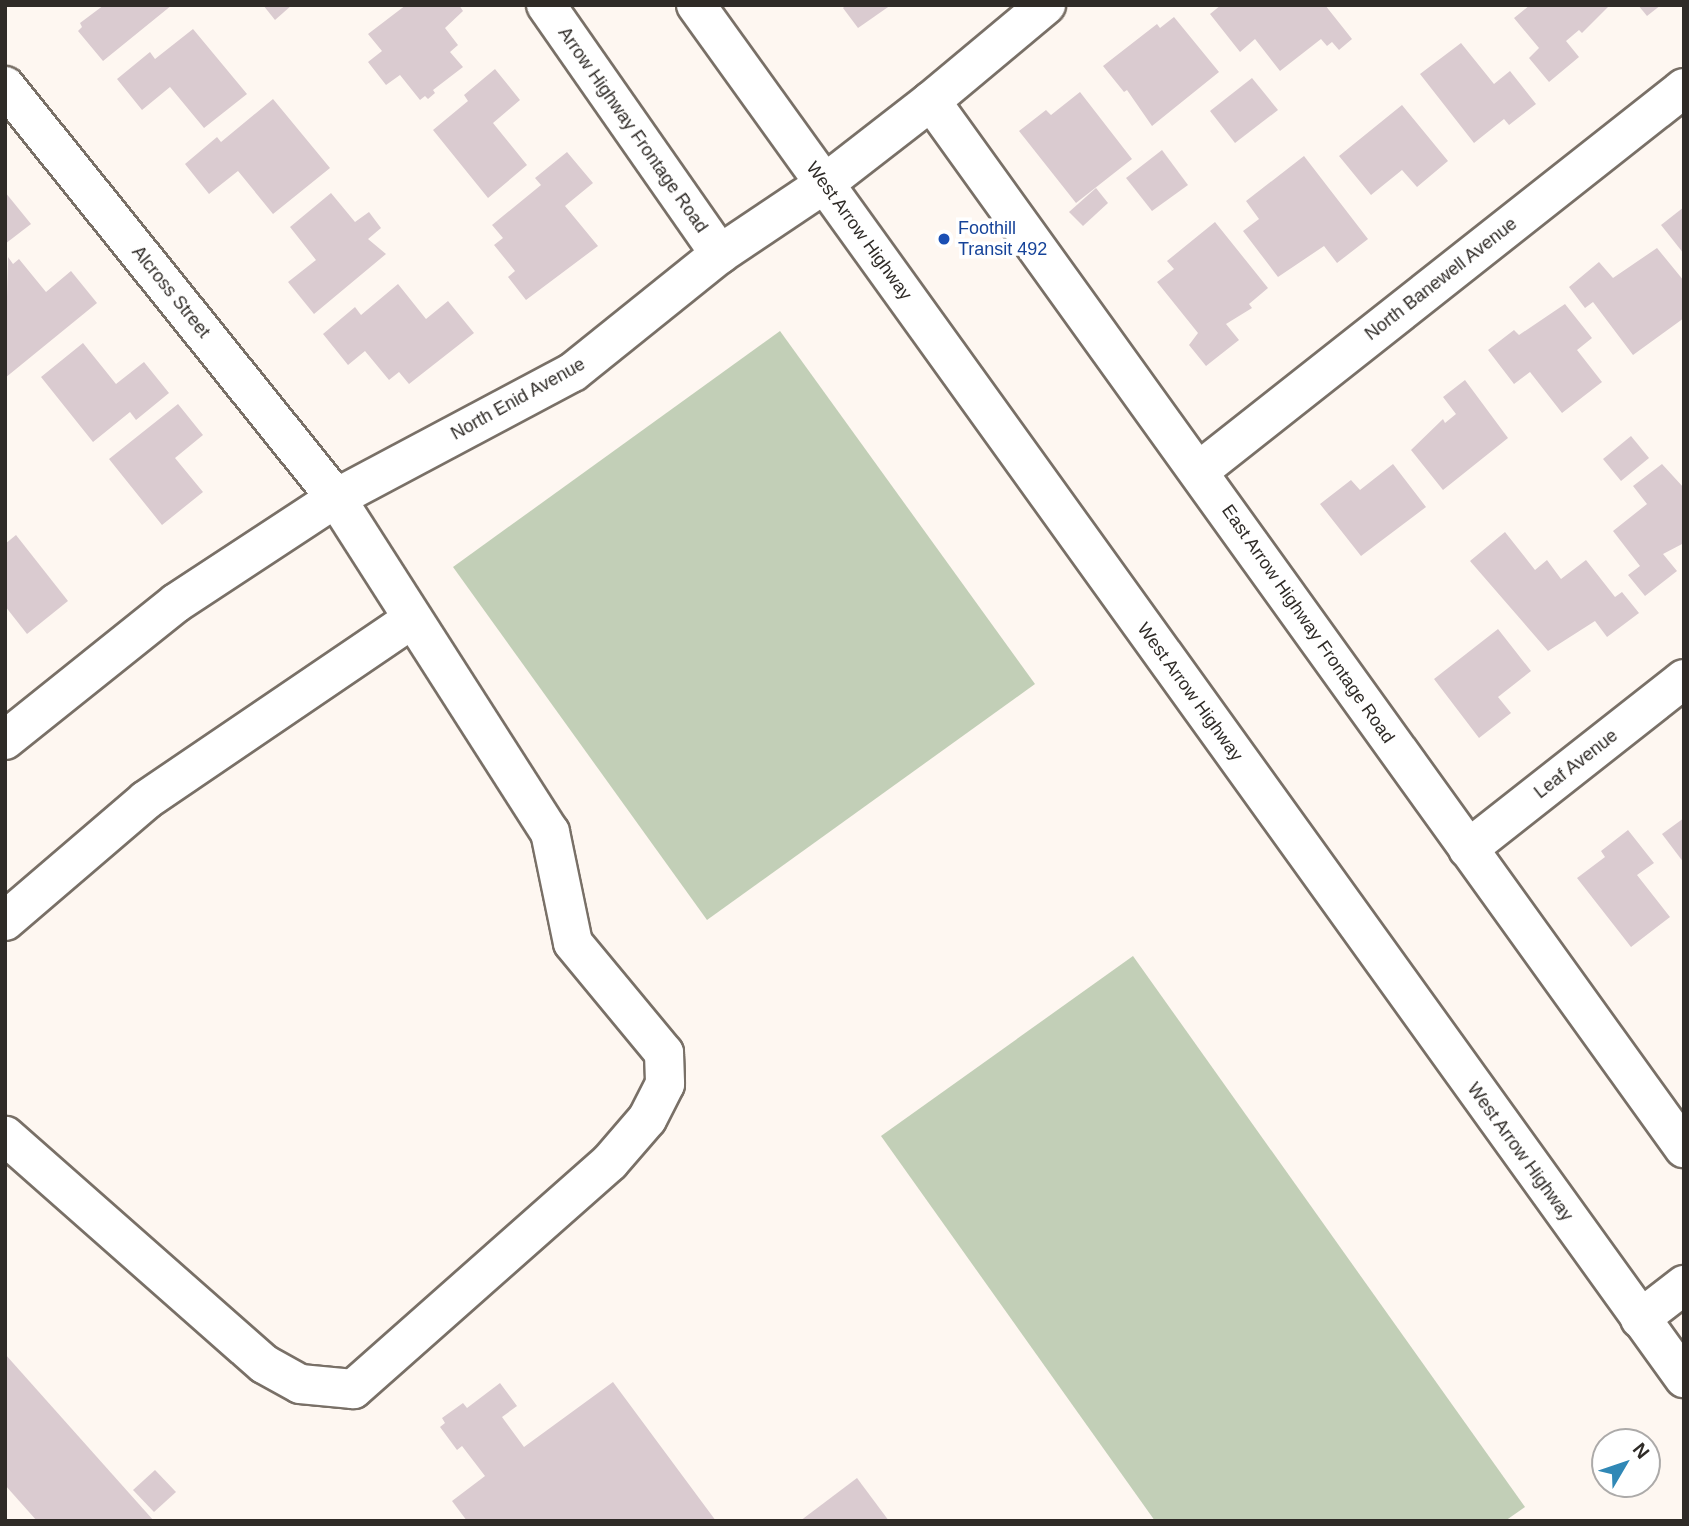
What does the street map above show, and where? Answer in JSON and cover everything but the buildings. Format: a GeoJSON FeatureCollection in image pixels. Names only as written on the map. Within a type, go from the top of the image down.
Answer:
{"type":"FeatureCollection","features":[{"type":"Feature","properties":{"kind":"street","name":"Arrow Highway Frontage Road"},"geometry":{"type":"LineString","coordinates":[[546,5],[720,254]]}},
{"type":"Feature","properties":{"kind":"street","name":"West Arrow Highway"},"geometry":{"type":"LineString","coordinates":[[696,5],[1684,1378]]}},
{"type":"Feature","properties":{"kind":"street","name":"North Enid Avenue"},"geometry":{"type":"LineString","coordinates":[[5,740],[176,603],[336,498],[573,372],[720,254],[824,184],[932,102],[1046,5]]}},
{"type":"Feature","properties":{"kind":"street","name":"Alcross Street"},"geometry":{"type":"LineString","coordinates":[[5,86],[336,498],[411,620],[550,832],[573,943],[664,1053],[665,1084],[647,1119],[610,1162],[353,1389],[300,1384],[264,1364],[5,1136]]}},
{"type":"Feature","properties":{"kind":"street","name":"North Banewell Avenue"},"geometry":{"type":"LineString","coordinates":[[1199,471],[1684,88]]}},
{"type":"Feature","properties":{"kind":"street","name":"East Arrow Highway Frontage Road"},"geometry":{"type":"LineString","coordinates":[[932,102],[1684,1147]]}},
{"type":"Feature","properties":{"kind":"street"},"geometry":{"type":"LineString","coordinates":[[5,921],[146,800],[411,620]]}},
{"type":"Feature","properties":{"kind":"street","name":"Leaf Avenue"},"geometry":{"type":"LineString","coordinates":[[1468,849],[1684,679]]}},
{"type":"Feature","properties":{"kind":"street"},"geometry":{"type":"LineString","coordinates":[[1640,1319],[1684,1285]]}},
{"type":"Feature","properties":{"kind":"green space"},"geometry":{"type":"Polygon","coordinates":[[[780,331],[1035,684],[707,920],[453,567],[780,331]]]}},
{"type":"Feature","properties":{"kind":"green space"},"geometry":{"type":"Polygon","coordinates":[[[1133,956],[1525,1507],[1505,1521],[1155,1521],[881,1136],[1133,956]]]}},
{"type":"Feature","properties":{"kind":"place","name":"Foothill Transit 492"},"geometry":{"type":"Point","coordinates":[944,239]}}]}
